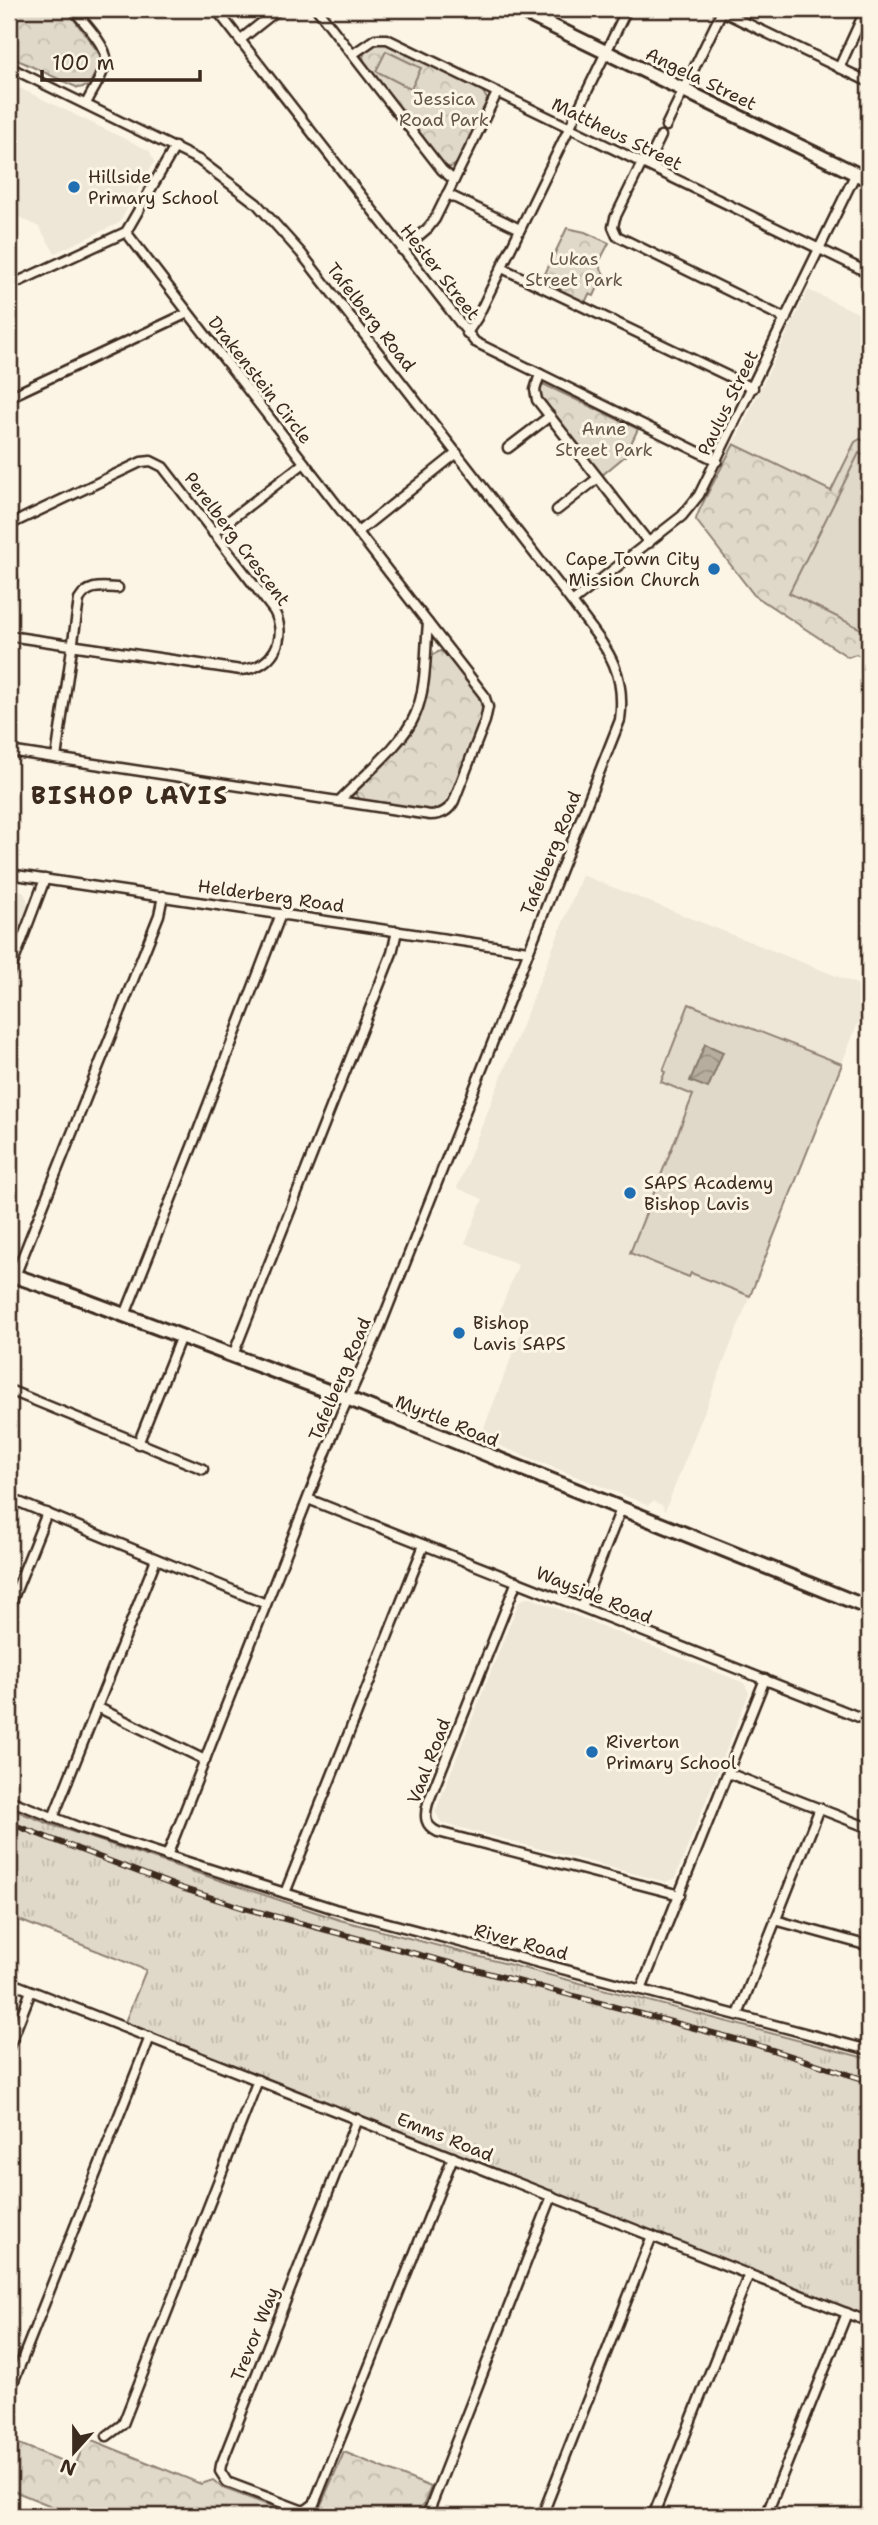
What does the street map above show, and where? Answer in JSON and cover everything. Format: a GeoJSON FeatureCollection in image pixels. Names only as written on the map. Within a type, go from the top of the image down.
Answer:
{"type":"FeatureCollection","features":[{"type":"Feature","properties":{"kind":"street"},"geometry":{"type":"LineString","coordinates":[[73,9],[106,56],[105,64],[86,104]]}},
{"type":"Feature","properties":{"kind":"street","name":"Hester Street"},"geometry":{"type":"LineString","coordinates":[[216,9],[467,333],[481,346],[718,461]]}},
{"type":"Feature","properties":{"kind":"street"},"geometry":{"type":"LineString","coordinates":[[240,40],[279,9]]}},
{"type":"Feature","properties":{"kind":"street"},"geometry":{"type":"LineString","coordinates":[[317,9],[442,170],[454,180]]}},
{"type":"Feature","properties":{"kind":"street","name":"Angela Street"},"geometry":{"type":"LineString","coordinates":[[517,9],[869,180]]}},
{"type":"Feature","properties":{"kind":"street"},"geometry":{"type":"LineString","coordinates":[[467,333],[502,268],[628,9]]}},
{"type":"Feature","properties":{"kind":"street"},"geometry":{"type":"LineString","coordinates":[[839,68],[866,9]]}},
{"type":"Feature","properties":{"kind":"street"},"geometry":{"type":"LineString","coordinates":[[666,126],[720,10],[869,82]]}},
{"type":"Feature","properties":{"kind":"street","name":"Mattheus Street"},"geometry":{"type":"LineString","coordinates":[[353,54],[375,39],[387,39],[869,273]]}},
{"type":"Feature","properties":{"kind":"street","name":"Tafelberg Road"},"geometry":{"type":"LineString","coordinates":[[9,68],[175,147],[230,181],[275,222],[572,602],[615,662],[622,704],[620,720],[167,1856]]}},
{"type":"Feature","properties":{"kind":"street"},"geometry":{"type":"LineString","coordinates":[[402,250],[432,224],[497,93]]}},
{"type":"Feature","properties":{"kind":"street"},"geometry":{"type":"LineString","coordinates":[[661,136],[613,222],[617,236],[786,319]]}},
{"type":"Feature","properties":{"kind":"street"},"geometry":{"type":"LineString","coordinates":[[9,286],[126,232],[175,147]]}},
{"type":"Feature","properties":{"kind":"street","name":"Paulus Street"},"geometry":{"type":"LineString","coordinates":[[572,602],[692,506],[718,461],[856,173]]}},
{"type":"Feature","properties":{"kind":"street"},"geometry":{"type":"LineString","coordinates":[[447,194],[520,229]]}},
{"type":"Feature","properties":{"kind":"street"},"geometry":{"type":"LineString","coordinates":[[126,232],[188,313]]}},
{"type":"Feature","properties":{"kind":"street"},"geometry":{"type":"LineString","coordinates":[[502,268],[752,388]]}},
{"type":"Feature","properties":{"kind":"street","name":"Drakenstein Circle"},"geometry":{"type":"LineString","coordinates":[[9,397],[188,313],[484,695],[488,707],[454,801],[448,810],[435,815],[9,751]]}},
{"type":"Feature","properties":{"kind":"street"},"geometry":{"type":"LineString","coordinates":[[540,374],[534,393],[649,543]]}},
{"type":"Feature","properties":{"kind":"street"},"geometry":{"type":"LineString","coordinates":[[508,448],[550,416]]}},
{"type":"Feature","properties":{"kind":"street"},"geometry":{"type":"LineString","coordinates":[[358,532],[457,453]]}},
{"type":"Feature","properties":{"kind":"street","name":"Perelberg Crescent"},"geometry":{"type":"LineString","coordinates":[[9,525],[141,463],[151,461],[163,467],[277,617],[280,639],[274,653],[263,664],[241,670],[9,636]]}},
{"type":"Feature","properties":{"kind":"street"},"geometry":{"type":"LineString","coordinates":[[214,533],[304,463]]}},
{"type":"Feature","properties":{"kind":"street"},"geometry":{"type":"LineString","coordinates":[[557,510],[598,478]]}},
{"type":"Feature","properties":{"kind":"street"},"geometry":{"type":"LineString","coordinates":[[56,758],[82,596],[93,587],[118,588]]}},
{"type":"Feature","properties":{"kind":"street"},"geometry":{"type":"LineString","coordinates":[[339,801],[402,737],[413,722],[420,700],[428,623]]}},
{"type":"Feature","properties":{"kind":"street","name":"Helderberg Road"},"geometry":{"type":"LineString","coordinates":[[9,874],[528,951]]}},
{"type":"Feature","properties":{"kind":"street"},"geometry":{"type":"LineString","coordinates":[[9,974],[45,879]]}},
{"type":"Feature","properties":{"kind":"street"},"geometry":{"type":"LineString","coordinates":[[12,1275],[159,915],[163,897]]}},
{"type":"Feature","properties":{"kind":"street"},"geometry":{"type":"LineString","coordinates":[[125,1315],[281,914]]}},
{"type":"Feature","properties":{"kind":"street"},"geometry":{"type":"LineString","coordinates":[[233,1355],[392,953],[397,931]]}},
{"type":"Feature","properties":{"kind":"street","name":"Myrtle Road"},"geometry":{"type":"LineString","coordinates":[[12,1275],[349,1399],[869,1608]]}},
{"type":"Feature","properties":{"kind":"street"},"geometry":{"type":"LineString","coordinates":[[138,1444],[181,1336]]}},
{"type":"Feature","properties":{"kind":"street"},"geometry":{"type":"LineString","coordinates":[[9,1390],[203,1469]]}},
{"type":"Feature","properties":{"kind":"street"},"geometry":{"type":"LineString","coordinates":[[9,1498],[266,1604]]}},
{"type":"Feature","properties":{"kind":"street","name":"Wayside Road"},"geometry":{"type":"LineString","coordinates":[[308,1499],[869,1721]]}},
{"type":"Feature","properties":{"kind":"street"},"geometry":{"type":"LineString","coordinates":[[582,1607],[621,1509]]}},
{"type":"Feature","properties":{"kind":"street"},"geometry":{"type":"LineString","coordinates":[[9,1608],[47,1513]]}},
{"type":"Feature","properties":{"kind":"street"},"geometry":{"type":"LineString","coordinates":[[285,1894],[424,1545]]}},
{"type":"Feature","properties":{"kind":"street"},"geometry":{"type":"LineString","coordinates":[[53,1818],[156,1559]]}},
{"type":"Feature","properties":{"kind":"street","name":"Vaal Road"},"geometry":{"type":"LineString","coordinates":[[517,1581],[428,1803],[425,1818],[427,1824],[438,1832],[680,1895]]}},
{"type":"Feature","properties":{"kind":"street"},"geometry":{"type":"LineString","coordinates":[[641,1990],[765,1679]]}},
{"type":"Feature","properties":{"kind":"street"},"geometry":{"type":"LineString","coordinates":[[97,1707],[205,1760]]}},
{"type":"Feature","properties":{"kind":"street"},"geometry":{"type":"LineString","coordinates":[[728,1773],[869,1828]]}},
{"type":"Feature","properties":{"kind":"street","name":"River Road"},"geometry":{"type":"LineString","coordinates":[[9,1800],[53,1818],[335,1909],[869,2050]]}},
{"type":"Feature","properties":{"kind":"street"},"geometry":{"type":"LineString","coordinates":[[738,2015],[820,1808]]}},
{"type":"Feature","properties":{"kind":"street"},"geometry":{"type":"LineString","coordinates":[[775,1920],[869,1946]]}},
{"type":"Feature","properties":{"kind":"street","name":"Emms Road"},"geometry":{"type":"LineString","coordinates":[[9,1982],[869,2322]]}},
{"type":"Feature","properties":{"kind":"street"},"geometry":{"type":"LineString","coordinates":[[9,2047],[31,1991]]}},
{"type":"Feature","properties":{"kind":"street"},"geometry":{"type":"LineString","coordinates":[[9,2393],[149,2037]]}},
{"type":"Feature","properties":{"kind":"street"},"geometry":{"type":"LineString","coordinates":[[107,2436],[123,2424],[258,2080]]}},
{"type":"Feature","properties":{"kind":"street","name":"Trevor Way"},"geometry":{"type":"LineString","coordinates":[[357,2119],[220,2465],[220,2471],[227,2482],[306,2510],[318,2499],[453,2157]]}},
{"type":"Feature","properties":{"kind":"street"},"geometry":{"type":"LineString","coordinates":[[427,2516],[552,2196]]}},
{"type":"Feature","properties":{"kind":"street"},"geometry":{"type":"LineString","coordinates":[[542,2516],[652,2236]]}},
{"type":"Feature","properties":{"kind":"street"},"geometry":{"type":"LineString","coordinates":[[653,2516],[749,2274]]}},
{"type":"Feature","properties":{"kind":"street"},"geometry":{"type":"LineString","coordinates":[[766,2516],[847,2313]]}},
{"type":"Feature","properties":{"kind":"shaded area","name":"Hillside Primary School"},"geometry":{"type":"Polygon","coordinates":[[[9,83],[150,151],[154,162],[119,223],[55,253],[39,227],[9,212],[9,83]]]}},
{"type":"Feature","properties":{"kind":"shaded area"},"geometry":{"type":"Polygon","coordinates":[[[808,290],[869,318],[869,443],[860,439],[855,442],[832,491],[734,444],[808,290]]]}},
{"type":"Feature","properties":{"kind":"shaded area","name":"SAPS Academy Bishop Lavis"},"geometry":{"type":"Polygon","coordinates":[[[582,875],[869,989],[869,995],[665,1511],[662,1505],[653,1501],[648,1505],[480,1438],[523,1327],[497,1318],[518,1265],[465,1243],[483,1199],[457,1188],[582,875]]]}},
{"type":"Feature","properties":{"kind":"shaded area"},"geometry":{"type":"Polygon","coordinates":[[[9,889],[23,891],[27,907],[9,953],[9,889]]]}},
{"type":"Feature","properties":{"kind":"shaded area","name":"Riverton Primary School"},"geometry":{"type":"Polygon","coordinates":[[[529,1597],[744,1683],[749,1693],[675,1878],[666,1882],[442,1823],[435,1812],[519,1601],[529,1597]]]}},
{"type":"Feature","properties":{"kind":"green space"},"geometry":{"type":"Polygon","coordinates":[[[9,9],[66,9],[101,56],[89,86],[78,88],[9,56],[9,9]]]}},
{"type":"Feature","properties":{"kind":"green space","name":"Jessica Road Park"},"geometry":{"type":"Polygon","coordinates":[[[382,42],[482,90],[487,99],[486,106],[454,166],[448,167],[442,163],[366,66],[363,57],[368,48],[382,42]]]}},
{"type":"Feature","properties":{"kind":"green space"},"geometry":{"type":"Polygon","coordinates":[[[386,51],[421,68],[411,89],[376,71],[386,51]]]}},
{"type":"Feature","properties":{"kind":"green space","name":"Lukas Street Park"},"geometry":{"type":"Polygon","coordinates":[[[567,228],[585,232],[609,243],[598,264],[604,274],[594,296],[589,294],[585,303],[541,282],[567,228]]]}},
{"type":"Feature","properties":{"kind":"green space","name":"Anne Street Park"},"geometry":{"type":"Polygon","coordinates":[[[543,384],[638,429],[625,456],[601,476],[540,397],[539,390],[543,384]]]}},
{"type":"Feature","properties":{"kind":"green space"},"geometry":{"type":"Polygon","coordinates":[[[860,439],[869,443],[869,660],[856,654],[848,657],[754,595],[696,520],[734,444],[831,491],[855,442],[860,439]]]}},
{"type":"Feature","properties":{"kind":"green space"},"geometry":{"type":"Polygon","coordinates":[[[859,453],[869,458],[869,633],[789,593],[859,453]]]}},
{"type":"Feature","properties":{"kind":"green space"},"geometry":{"type":"Polygon","coordinates":[[[9,556],[18,576],[10,631],[9,631],[9,556]]]}},
{"type":"Feature","properties":{"kind":"green space"},"geometry":{"type":"Polygon","coordinates":[[[440,651],[445,653],[471,684],[481,702],[482,711],[481,720],[449,801],[440,808],[431,810],[361,800],[356,795],[357,789],[403,743],[417,722],[424,703],[430,656],[440,651]]]}},
{"type":"Feature","properties":{"kind":"green space"},"geometry":{"type":"Polygon","coordinates":[[[689,1004],[842,1064],[750,1296],[691,1273],[689,1277],[630,1253],[693,1095],[661,1082],[689,1004]]]}},
{"type":"Feature","properties":{"kind":"green space"},"geometry":{"type":"Polygon","coordinates":[[[9,1808],[52,1825],[340,1920],[869,2059],[869,2317],[125,2022],[146,1970],[9,1916],[9,1808]]]}},
{"type":"Feature","properties":{"kind":"green space"},"geometry":{"type":"Polygon","coordinates":[[[87,2438],[201,2484],[213,2480],[223,2488],[297,2516],[76,2516],[9,2489],[9,2440],[75,2466],[87,2438]]]}},
{"type":"Feature","properties":{"kind":"green space"},"geometry":{"type":"Polygon","coordinates":[[[344,2452],[431,2487],[419,2516],[316,2516],[344,2452]]]}},
{"type":"Feature","properties":{"kind":"water"},"geometry":{"type":"Polygon","coordinates":[[[705,1044],[723,1052],[708,1088],[690,1081],[705,1044]]]}},
{"type":"Feature","properties":{"kind":"railway"},"geometry":{"type":"LineString","coordinates":[[9,1823],[181,1888],[244,1908],[754,2044],[869,2081]]}},
{"type":"Feature","properties":{"kind":"place","name":"Hillside Primary School"},"geometry":{"type":"Point","coordinates":[74,187]}},
{"type":"Feature","properties":{"kind":"place","name":"Cape Town City Mission Church"},"geometry":{"type":"Point","coordinates":[714,569]}},
{"type":"Feature","properties":{"kind":"place","name":"SAPS Academy Bishop Lavis"},"geometry":{"type":"Point","coordinates":[630,1193]}},
{"type":"Feature","properties":{"kind":"place","name":"Bishop Lavis SAPS"},"geometry":{"type":"Point","coordinates":[459,1333]}},
{"type":"Feature","properties":{"kind":"place","name":"Riverton Primary School"},"geometry":{"type":"Point","coordinates":[592,1752]}},
{"type":"Feature","properties":{"kind":"district","name":"BISHOP LAVIS"},"geometry":{"type":"Point","coordinates":[130,796]}}]}
